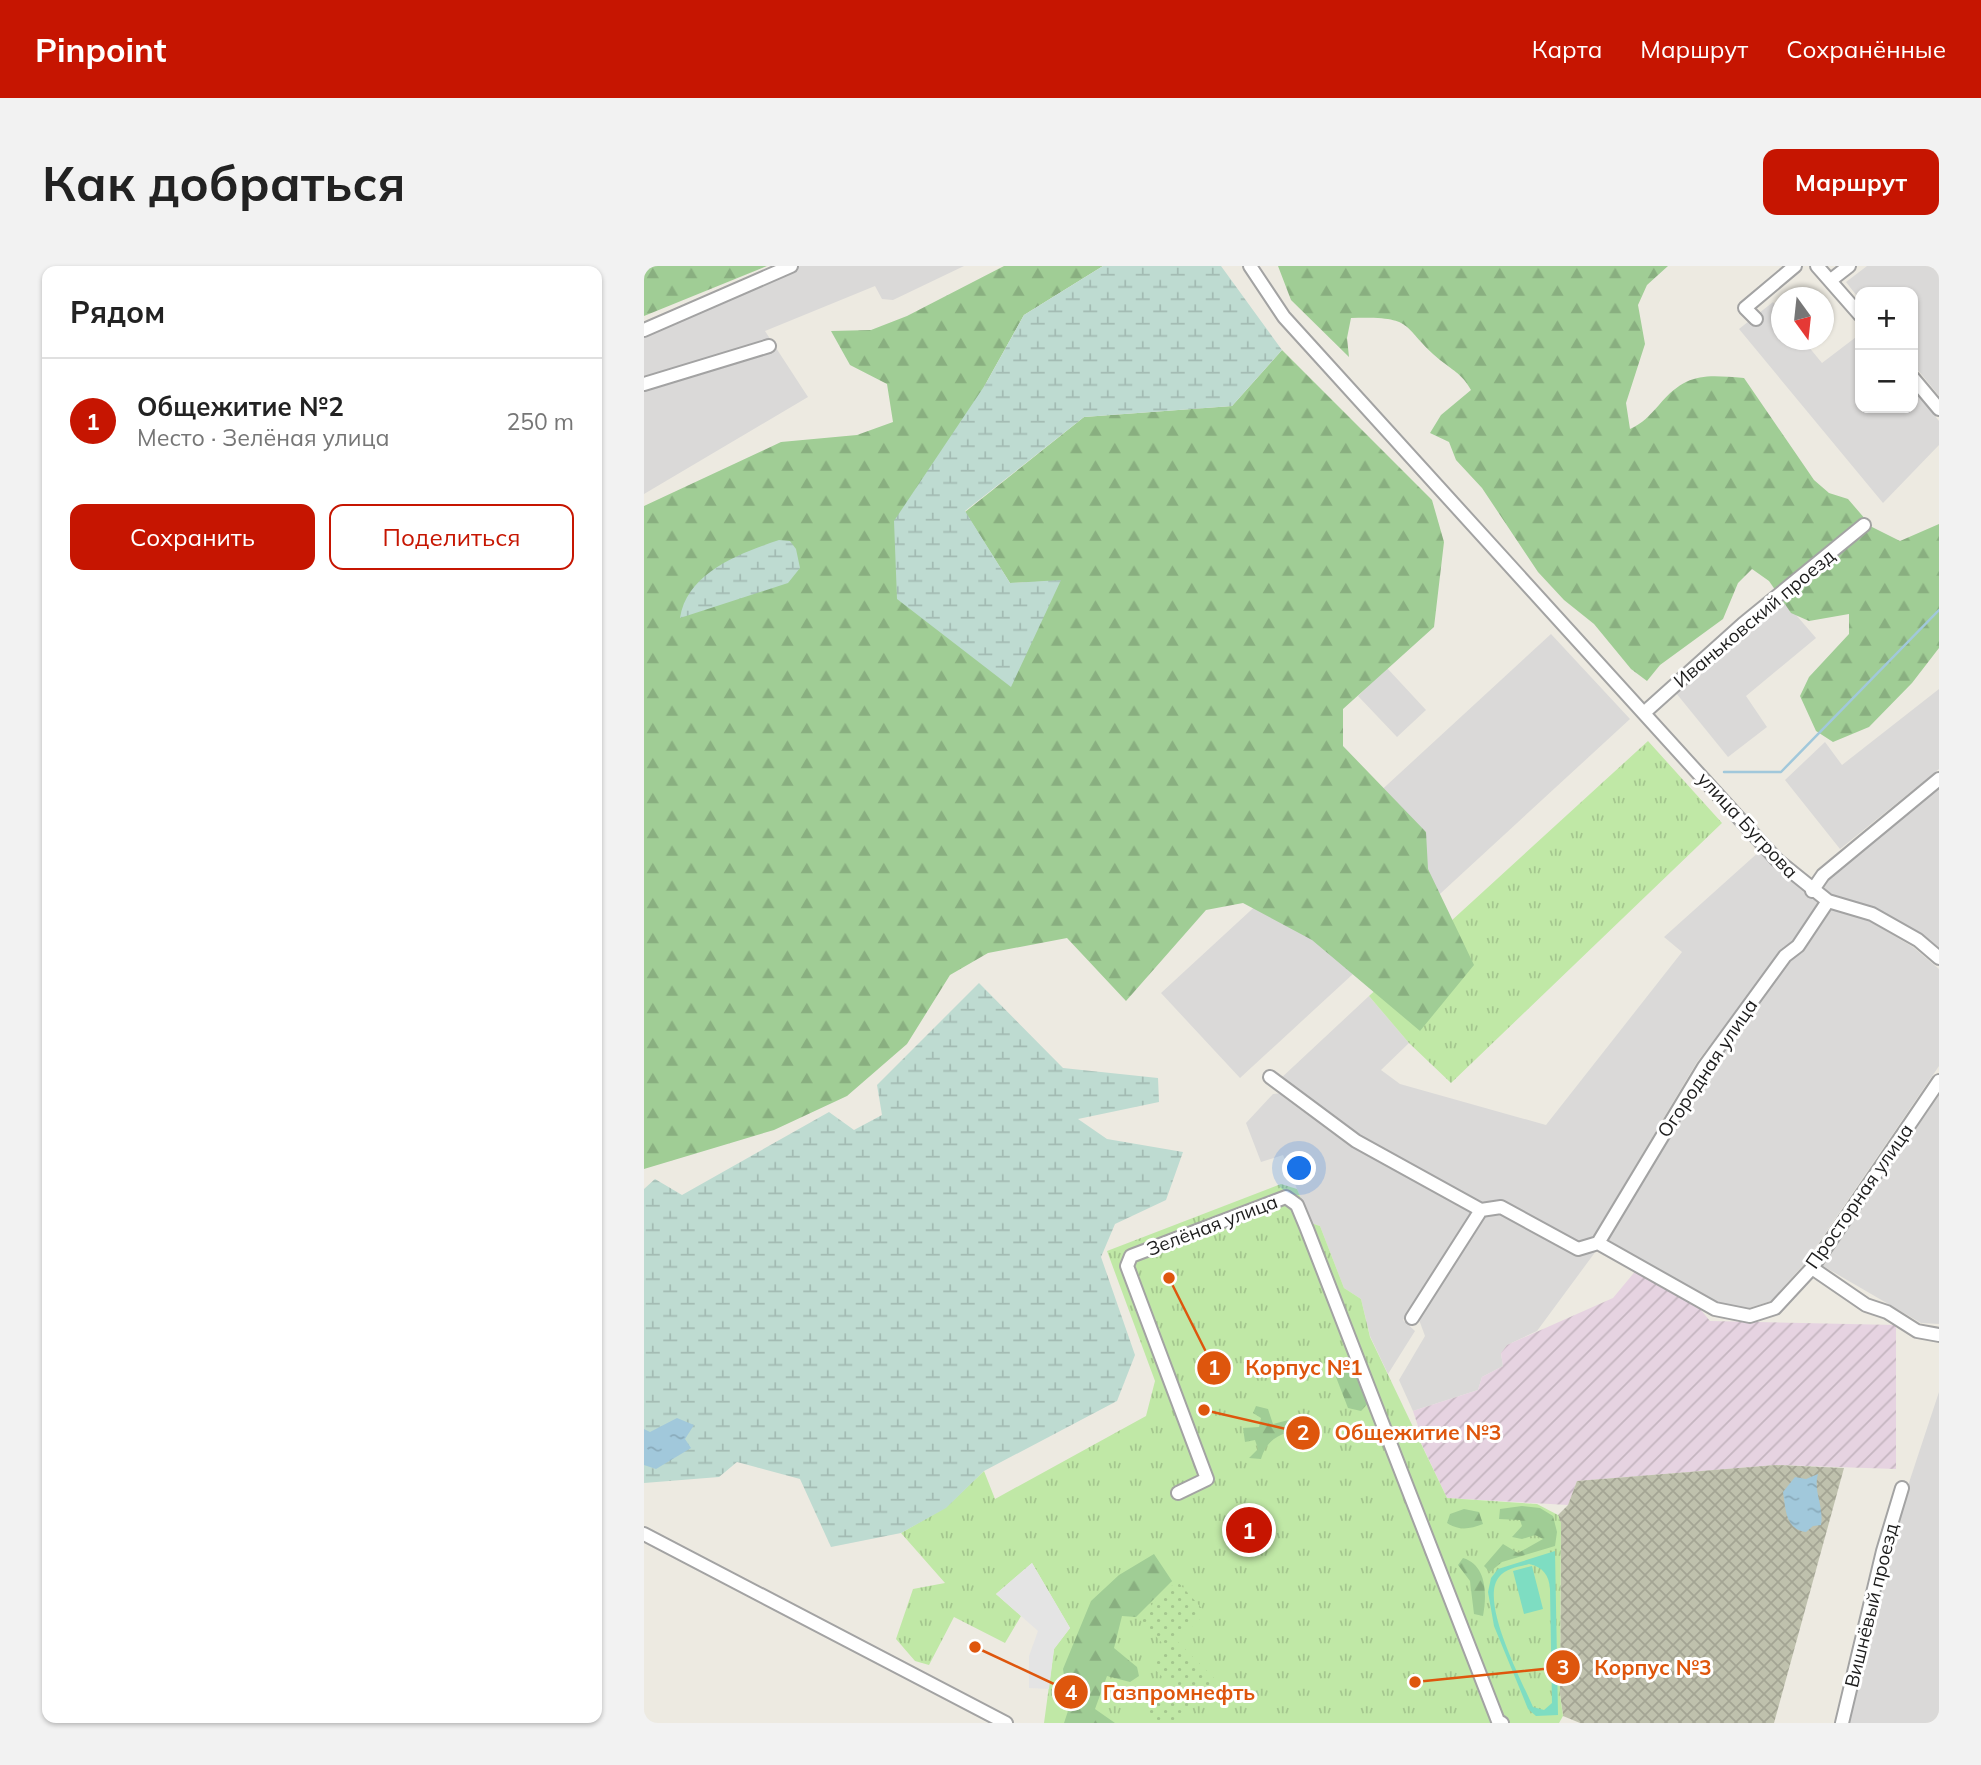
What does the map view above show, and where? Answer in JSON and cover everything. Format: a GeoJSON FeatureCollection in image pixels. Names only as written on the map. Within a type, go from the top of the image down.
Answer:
{"type":"FeatureCollection","features":[{"type":"Feature","properties":{"kind":"street"},"geometry":{"type":"LineString","coordinates":[[644,330],[791,266]]}},
{"type":"Feature","properties":{"kind":"street","name":"улица Бугрова"},"geometry":{"type":"LineString","coordinates":[[1250,266],[1284,317],[1777,860],[1812,891],[1828,901],[1872,914],[1918,940],[1939,958]]}},
{"type":"Feature","properties":{"kind":"street"},"geometry":{"type":"LineString","coordinates":[[1756,319],[1745,308],[1795,266]]}},
{"type":"Feature","properties":{"kind":"street"},"geometry":{"type":"LineString","coordinates":[[1816,266],[1855,309]]}},
{"type":"Feature","properties":{"kind":"street"},"geometry":{"type":"LineString","coordinates":[[1831,281],[1849,266]]}},
{"type":"Feature","properties":{"kind":"street"},"geometry":{"type":"LineString","coordinates":[[644,384],[769,346]]}},
{"type":"Feature","properties":{"kind":"street"},"geometry":{"type":"LineString","coordinates":[[1918,384],[1939,410]]}},
{"type":"Feature","properties":{"kind":"street","name":"Иваньковский проезд"},"geometry":{"type":"LineString","coordinates":[[1645,712],[1743,624],[1864,525]]}},
{"type":"Feature","properties":{"kind":"street"},"geometry":{"type":"LineString","coordinates":[[1812,891],[1823,875],[1939,779]]}},
{"type":"Feature","properties":{"kind":"street","name":"Огородная улица"},"geometry":{"type":"LineString","coordinates":[[1598,1243],[1704,1067],[1785,956],[1798,946],[1828,901]]}},
{"type":"Feature","properties":{"kind":"street"},"geometry":{"type":"LineString","coordinates":[[1270,1077],[1356,1141],[1481,1210],[1501,1207],[1578,1249],[1598,1243]]}},
{"type":"Feature","properties":{"kind":"street","name":"Просторная улица"},"geometry":{"type":"LineString","coordinates":[[1598,1243],[1715,1309],[1750,1316],[1775,1308],[1812,1268],[1939,1081]]}},
{"type":"Feature","properties":{"kind":"street","name":"Зелёная улица"},"geometry":{"type":"LineString","coordinates":[[1178,1493],[1207,1479],[1127,1266],[1131,1256],[1286,1197],[1297,1205],[1307,1229],[1498,1721],[1502,1723]]}},
{"type":"Feature","properties":{"kind":"street"},"geometry":{"type":"LineString","coordinates":[[1412,1318],[1481,1210]]}},
{"type":"Feature","properties":{"kind":"street"},"geometry":{"type":"LineString","coordinates":[[1812,1268],[1866,1305],[1887,1312],[1917,1331],[1939,1335]]}},
{"type":"Feature","properties":{"kind":"street","name":"Вишнёвый проезд"},"geometry":{"type":"LineString","coordinates":[[1842,1723],[1902,1488]]}},
{"type":"Feature","properties":{"kind":"street"},"geometry":{"type":"LineString","coordinates":[[644,1534],[1006,1723]]}},
{"type":"Feature","properties":{"kind":"shaded area"},"geometry":{"type":"Polygon","coordinates":[[[800,266],[964,266],[893,300],[882,299],[875,286],[765,331],[808,397],[644,494],[644,333],[800,266]]]}},
{"type":"Feature","properties":{"kind":"shaded area"},"geometry":{"type":"Polygon","coordinates":[[[1867,266],[1939,266],[1939,396],[1918,370],[1918,287],[1855,287],[1855,294],[1846,282],[1867,266]]]}},
{"type":"Feature","properties":{"kind":"shaded area"},"geometry":{"type":"Polygon","coordinates":[[[1771,304],[1771,350],[1811,350],[1822,363],[1855,338],[1855,413],[1918,413],[1918,395],[1939,421],[1939,445],[1883,503],[1739,329],[1771,304]]]}},
{"type":"Feature","properties":{"kind":"shaded area"},"geometry":{"type":"Polygon","coordinates":[[[1784,601],[1816,638],[1746,696],[1767,727],[1728,757],[1676,693],[1784,601]]]}},
{"type":"Feature","properties":{"kind":"shaded area"},"geometry":{"type":"Polygon","coordinates":[[[1551,634],[1630,719],[1240,1078],[1161,993],[1551,634]]]}},
{"type":"Feature","properties":{"kind":"shaded area"},"geometry":{"type":"Polygon","coordinates":[[[1387,668],[1426,710],[1397,737],[1358,696],[1387,668]]]}},
{"type":"Feature","properties":{"kind":"shaded area"},"geometry":{"type":"Polygon","coordinates":[[[1939,689],[1939,769],[1840,849],[1785,780],[1825,742],[1842,765],[1939,689]]]}},
{"type":"Feature","properties":{"kind":"shaded area"},"geometry":{"type":"Polygon","coordinates":[[[1939,785],[1939,948],[1922,934],[1824,892],[1824,879],[1939,785]]]}},
{"type":"Feature","properties":{"kind":"shaded area"},"geometry":{"type":"Polygon","coordinates":[[[1761,850],[1789,878],[1824,904],[1797,942],[1780,955],[1697,1062],[1591,1240],[1576,1243],[1501,1203],[1477,1204],[1358,1136],[1279,1080],[1369,996],[1409,1043],[1381,1070],[1400,1084],[1546,1125],[1682,952],[1664,937],[1761,850]]]}},
{"type":"Feature","properties":{"kind":"shaded area"},"geometry":{"type":"Polygon","coordinates":[[[1833,907],[1869,921],[1913,947],[1939,969],[1939,1066],[1805,1263],[1771,1301],[1749,1308],[1717,1304],[1607,1239],[1710,1072],[1788,962],[1804,951],[1833,907]]]}},
{"type":"Feature","properties":{"kind":"shaded area"},"geometry":{"type":"Polygon","coordinates":[[[1283,1093],[1476,1214],[1403,1320],[1415,1331],[1388,1374],[1370,1336],[1361,1299],[1344,1288],[1320,1226],[1311,1223],[1283,1155],[1261,1162],[1246,1123],[1273,1094],[1283,1093]]]}},
{"type":"Feature","properties":{"kind":"shaded area"},"geometry":{"type":"Polygon","coordinates":[[[1939,1095],[1939,1324],[1921,1323],[1823,1266],[1939,1095]]]}},
{"type":"Feature","properties":{"kind":"shaded area"},"geometry":{"type":"Polygon","coordinates":[[[1498,1211],[1577,1254],[1596,1251],[1537,1331],[1507,1345],[1501,1353],[1503,1366],[1482,1377],[1478,1390],[1413,1411],[1399,1380],[1425,1336],[1418,1317],[1486,1212],[1498,1211]]]}},
{"type":"Feature","properties":{"kind":"shaded area"},"geometry":{"type":"Polygon","coordinates":[[[1638,1268],[1691,1298],[1710,1321],[1896,1325],[1896,1469],[1776,1465],[1577,1481],[1568,1505],[1447,1498],[1414,1428],[1418,1426],[1413,1411],[1478,1390],[1482,1377],[1503,1366],[1501,1353],[1507,1345],[1613,1298],[1638,1268]]]}},
{"type":"Feature","properties":{"kind":"shaded area"},"geometry":{"type":"Polygon","coordinates":[[[1939,1392],[1939,1723],[1845,1723],[1892,1534],[1939,1392]]]}},
{"type":"Feature","properties":{"kind":"shaded area"},"geometry":{"type":"Polygon","coordinates":[[[1776,1465],[1844,1468],[1774,1723],[1580,1723],[1563,1716],[1560,1694],[1561,1524],[1558,1515],[1568,1505],[1577,1481],[1776,1465]]]}},
{"type":"Feature","properties":{"kind":"shaded area"},"geometry":{"type":"Polygon","coordinates":[[[1032,1563],[1070,1628],[1054,1649],[1049,1689],[1029,1688],[1029,1656],[1038,1631],[996,1594],[1032,1563]]]}},
{"type":"Feature","properties":{"kind":"green space"},"geometry":{"type":"Polygon","coordinates":[[[644,266],[767,266],[644,316],[644,266]]]}},
{"type":"Feature","properties":{"kind":"green space"},"geometry":{"type":"Polygon","coordinates":[[[1004,266],[1103,266],[1024,315],[985,385],[897,599],[1061,581],[1010,583],[965,512],[1084,417],[1232,406],[1282,350],[1432,500],[1444,542],[1434,627],[1343,709],[1343,746],[1426,832],[1428,869],[1474,965],[1420,1031],[1312,940],[1243,903],[1206,910],[1126,1001],[1067,938],[988,953],[950,975],[907,1044],[847,1096],[774,1130],[644,1169],[644,506],[781,442],[857,435],[893,422],[887,384],[850,365],[831,331],[871,330],[907,316],[1004,266]]]}},
{"type":"Feature","properties":{"kind":"green space"},"geometry":{"type":"Polygon","coordinates":[[[1103,266],[1221,266],[1282,350],[1232,406],[1084,417],[965,511],[1010,583],[1061,580],[1011,687],[897,599],[894,521],[985,385],[1024,315],[1103,266]]]}},
{"type":"Feature","properties":{"kind":"green space"},"geometry":{"type":"Polygon","coordinates":[[[1278,266],[1668,266],[1647,285],[1638,305],[1645,344],[1626,403],[1630,429],[1642,422],[1669,394],[1688,381],[1718,376],[1744,378],[1814,480],[1829,493],[1848,499],[1872,527],[1900,541],[1939,524],[1939,648],[1912,683],[1869,727],[1833,742],[1816,731],[1800,696],[1809,677],[1849,634],[1849,614],[1809,621],[1791,613],[1769,581],[1752,569],[1738,583],[1723,619],[1660,665],[1647,681],[1631,669],[1594,624],[1564,600],[1538,572],[1482,488],[1456,460],[1449,442],[1430,433],[1441,415],[1471,390],[1462,378],[1406,326],[1388,319],[1351,318],[1347,338],[1349,357],[1291,300],[1278,266]]]}},
{"type":"Feature","properties":{"kind":"green space"},"geometry":{"type":"Polygon","coordinates":[[[779,540],[790,541],[796,549],[800,568],[788,583],[680,618],[693,588],[704,577],[733,558],[779,540]]]}},
{"type":"Feature","properties":{"kind":"green space"},"geometry":{"type":"Polygon","coordinates":[[[1648,741],[1722,823],[1451,1083],[1409,1043],[1369,996],[1648,741]]]}},
{"type":"Feature","properties":{"kind":"green space"},"geometry":{"type":"Polygon","coordinates":[[[979,983],[1063,1068],[1158,1078],[1159,1102],[1078,1119],[1107,1139],[1183,1152],[1166,1200],[1115,1224],[1101,1257],[1135,1355],[1117,1401],[984,1471],[946,1508],[901,1533],[831,1547],[800,1479],[737,1462],[719,1477],[644,1483],[644,1189],[655,1179],[682,1195],[829,1112],[854,1130],[882,1115],[877,1085],[979,983]]]}},
{"type":"Feature","properties":{"kind":"green space"},"geometry":{"type":"Polygon","coordinates":[[[1281,1184],[1297,1189],[1311,1223],[1320,1226],[1344,1288],[1361,1299],[1370,1337],[1447,1498],[1537,1504],[1558,1515],[1561,1523],[1560,1694],[1563,1716],[1559,1723],[1044,1723],[1054,1649],[1070,1628],[1032,1563],[996,1594],[1021,1616],[1005,1643],[954,1617],[929,1665],[915,1661],[896,1639],[913,1589],[945,1583],[901,1533],[946,1507],[984,1471],[995,1499],[1146,1416],[1155,1381],[1107,1251],[1281,1184]]]}},
{"type":"Feature","properties":{"kind":"green space"},"geometry":{"type":"Polygon","coordinates":[[[1348,1359],[1355,1362],[1370,1401],[1361,1411],[1348,1408],[1334,1372],[1335,1365],[1348,1359]]]}},
{"type":"Feature","properties":{"kind":"green space"},"geometry":{"type":"Polygon","coordinates":[[[1256,1406],[1268,1409],[1273,1424],[1308,1415],[1308,1424],[1274,1439],[1264,1450],[1261,1459],[1249,1458],[1258,1449],[1255,1440],[1245,1442],[1243,1428],[1259,1427],[1261,1418],[1253,1413],[1256,1406]]]}},
{"type":"Feature","properties":{"kind":"green space"},"geometry":{"type":"Polygon","coordinates":[[[1522,1506],[1540,1508],[1553,1516],[1557,1532],[1555,1546],[1502,1562],[1490,1572],[1484,1566],[1503,1544],[1518,1553],[1543,1539],[1535,1535],[1522,1539],[1512,1537],[1522,1526],[1520,1520],[1499,1519],[1500,1509],[1522,1506]]]}},
{"type":"Feature","properties":{"kind":"green space"},"geometry":{"type":"Polygon","coordinates":[[[1464,1509],[1479,1512],[1483,1524],[1465,1528],[1447,1523],[1450,1514],[1464,1509]]]}},
{"type":"Feature","properties":{"kind":"green space"},"geometry":{"type":"Polygon","coordinates":[[[1555,1551],[1558,1715],[1536,1716],[1528,1709],[1494,1626],[1488,1592],[1491,1578],[1498,1569],[1555,1551]],[[1529,1564],[1509,1570],[1499,1577],[1494,1588],[1494,1604],[1504,1641],[1533,1707],[1544,1710],[1552,1703],[1550,1589],[1544,1572],[1529,1564]]]}},
{"type":"Feature","properties":{"kind":"green space"},"geometry":{"type":"Polygon","coordinates":[[[1154,1554],[1172,1581],[1136,1617],[1122,1616],[1114,1648],[1137,1667],[1139,1676],[1130,1682],[1107,1676],[1095,1709],[1115,1723],[1064,1723],[1069,1708],[1063,1669],[1091,1601],[1119,1575],[1154,1554]]]}},
{"type":"Feature","properties":{"kind":"green space"},"geometry":{"type":"Polygon","coordinates":[[[1463,1558],[1477,1567],[1484,1582],[1483,1616],[1474,1614],[1470,1581],[1458,1565],[1463,1558]]]}},
{"type":"Feature","properties":{"kind":"green space"},"geometry":{"type":"Polygon","coordinates":[[[1532,1566],[1543,1609],[1524,1614],[1513,1571],[1532,1566]]]}},
{"type":"Feature","properties":{"kind":"green space"},"geometry":{"type":"Polygon","coordinates":[[[1177,1581],[1206,1613],[1177,1641],[1219,1683],[1177,1723],[1159,1723],[1146,1709],[1171,1686],[1150,1664],[1167,1648],[1138,1618],[1177,1581]]]}},
{"type":"Feature","properties":{"kind":"water"},"geometry":{"type":"Polygon","coordinates":[[[677,1418],[694,1425],[685,1439],[691,1448],[656,1469],[644,1465],[644,1429],[650,1432],[677,1418]]]}},
{"type":"Feature","properties":{"kind":"water"},"geometry":{"type":"Polygon","coordinates":[[[1818,1474],[1821,1525],[1813,1526],[1806,1532],[1790,1523],[1783,1492],[1795,1477],[1806,1479],[1818,1474]]]}},
{"type":"Feature","properties":{"kind":"waterway"},"geometry":{"type":"LineString","coordinates":[[1724,772],[1781,772],[1939,610]]}},
{"type":"Feature","properties":{"kind":"place","name":"Корпус №1"},"geometry":{"type":"Point","coordinates":[1169,1278]}},
{"type":"Feature","properties":{"kind":"place","name":"Общежитие №3"},"geometry":{"type":"Point","coordinates":[1204,1410]}},
{"type":"Feature","properties":{"kind":"place","name":"Общежитие №2"},"geometry":{"type":"Point","coordinates":[1249,1530]}},
{"type":"Feature","properties":{"kind":"place","name":"Газпромнефть"},"geometry":{"type":"Point","coordinates":[975,1647]}},
{"type":"Feature","properties":{"kind":"place","name":"Корпус №3"},"geometry":{"type":"Point","coordinates":[1415,1682]}}]}
